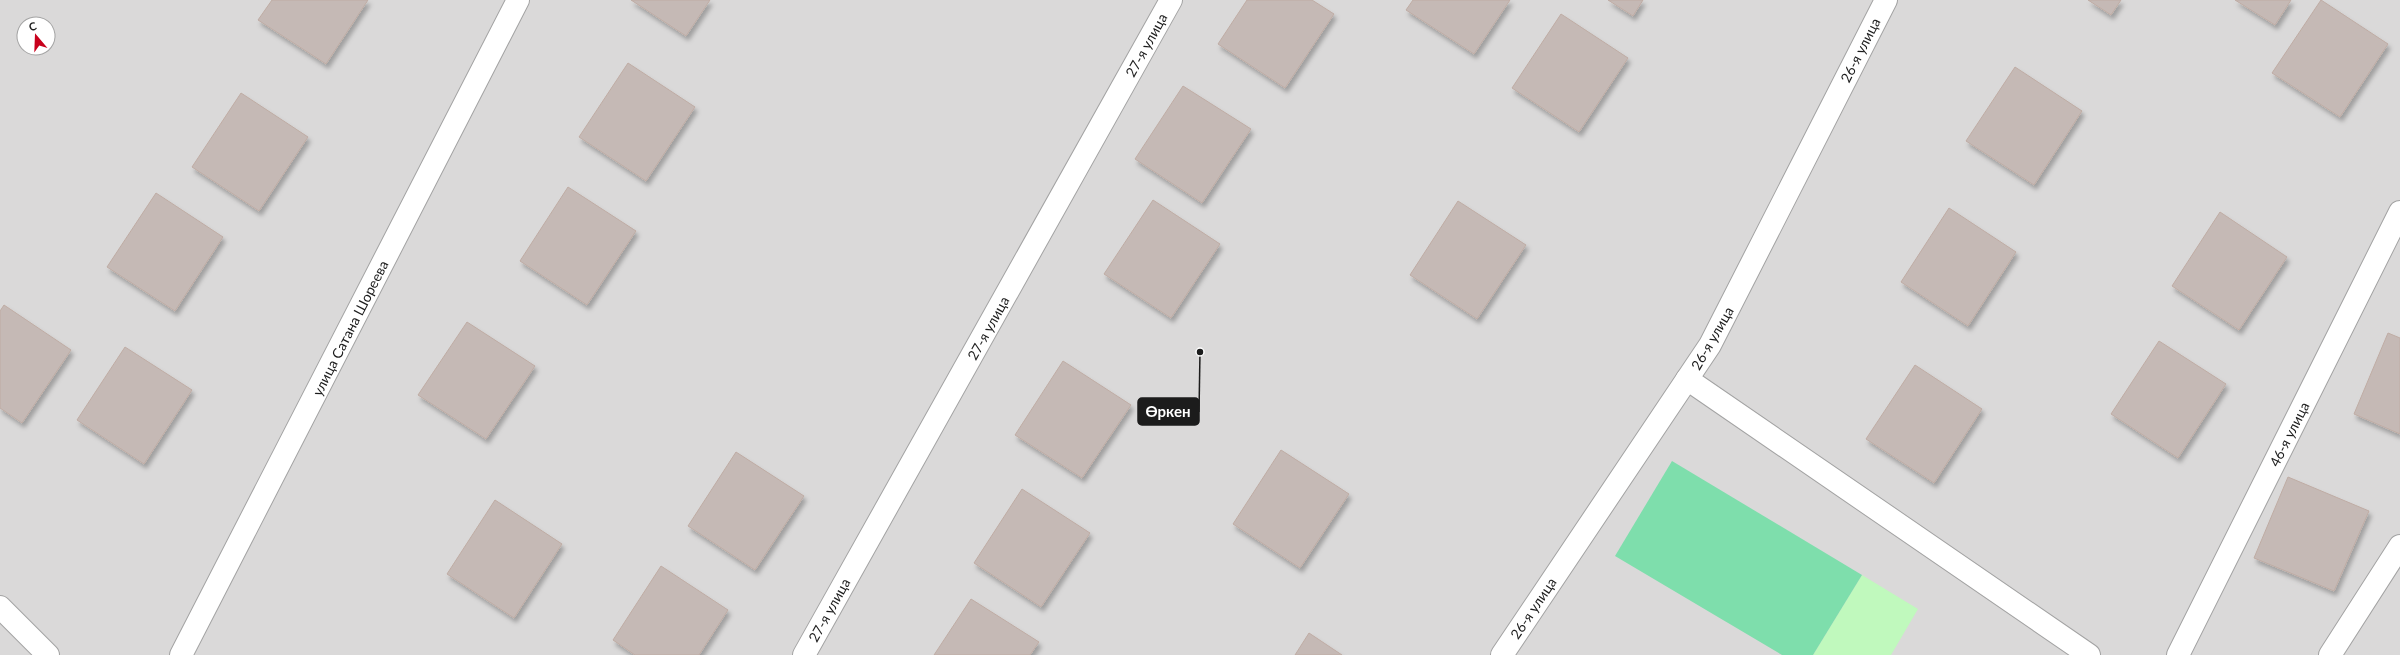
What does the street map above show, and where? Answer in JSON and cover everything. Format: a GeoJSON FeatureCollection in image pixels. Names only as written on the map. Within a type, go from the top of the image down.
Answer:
{"type":"FeatureCollection","features":[{"type":"Feature","properties":{"kind":"street","name":"улица Сатана Шореева"},"geometry":{"type":"LineString","coordinates":[[181,655],[518,0]]}},
{"type":"Feature","properties":{"kind":"street","name":"27-я улица"},"geometry":{"type":"LineString","coordinates":[[804,655],[1171,0]]}},
{"type":"Feature","properties":{"kind":"street","name":"26-я улица"},"geometry":{"type":"LineString","coordinates":[[1502,655],[1710,346],[1886,0]]}},
{"type":"Feature","properties":{"kind":"street","name":"46-я улица"},"geometry":{"type":"LineString","coordinates":[[2178,655],[2400,212]]}},
{"type":"Feature","properties":{"kind":"street"},"geometry":{"type":"LineString","coordinates":[[1687,379],[2090,655]]}},
{"type":"Feature","properties":{"kind":"street"},"geometry":{"type":"LineString","coordinates":[[2330,655],[2400,546]]}},
{"type":"Feature","properties":{"kind":"street"},"geometry":{"type":"LineString","coordinates":[[0,607],[48,655]]}},
{"type":"Feature","properties":{"kind":"shaded area"},"geometry":{"type":"Polygon","coordinates":[[[0,0],[2400,0],[2400,655],[0,655],[0,0]]]}},
{"type":"Feature","properties":{"kind":"green space"},"geometry":{"type":"Polygon","coordinates":[[[1672,461],[1862,575],[1813,655],[1782,655],[1615,556],[1672,461]]]}},
{"type":"Feature","properties":{"kind":"green space"},"geometry":{"type":"Polygon","coordinates":[[[1862,575],[1918,609],[1891,655],[1813,655],[1862,575]]]}},
{"type":"Feature","properties":{"kind":"building"},"geometry":{"type":"Polygon","coordinates":[[[272,0],[368,0],[326,64],[258,20],[272,0]]]}},
{"type":"Feature","properties":{"kind":"building"},"geometry":{"type":"Polygon","coordinates":[[[631,0],[710,0],[686,36],[631,0]]]}},
{"type":"Feature","properties":{"kind":"building"},"geometry":{"type":"Polygon","coordinates":[[[1247,0],[1312,0],[1334,14],[1285,88],[1218,44],[1247,0]]]}},
{"type":"Feature","properties":{"kind":"building"},"geometry":{"type":"Polygon","coordinates":[[[1413,0],[1510,0],[1474,54],[1406,10],[1413,0]]]}},
{"type":"Feature","properties":{"kind":"building"},"geometry":{"type":"Polygon","coordinates":[[[1608,0],[1643,0],[1633,16],[1608,0]]]}},
{"type":"Feature","properties":{"kind":"building"},"geometry":{"type":"Polygon","coordinates":[[[2088,0],[2121,0],[2111,15],[2088,0]]]}},
{"type":"Feature","properties":{"kind":"building"},"geometry":{"type":"Polygon","coordinates":[[[2235,0],[2291,0],[2275,25],[2235,0]]]}},
{"type":"Feature","properties":{"kind":"building"},"geometry":{"type":"Polygon","coordinates":[[[2321,0],[2388,44],[2340,117],[2272,73],[2321,0]]]}},
{"type":"Feature","properties":{"kind":"building"},"geometry":{"type":"Polygon","coordinates":[[[1561,14],[1628,58],[1579,132],[1512,88],[1561,14]]]}},
{"type":"Feature","properties":{"kind":"building"},"geometry":{"type":"Polygon","coordinates":[[[628,63],[695,107],[646,181],[579,137],[628,63]]]}},
{"type":"Feature","properties":{"kind":"building"},"geometry":{"type":"Polygon","coordinates":[[[2015,67],[2082,111],[2034,185],[1966,141],[2015,67]]]}},
{"type":"Feature","properties":{"kind":"building"},"geometry":{"type":"Polygon","coordinates":[[[1183,86],[1251,129],[1202,203],[1135,159],[1183,86]]]}},
{"type":"Feature","properties":{"kind":"building"},"geometry":{"type":"Polygon","coordinates":[[[241,93],[308,137],[259,211],[192,167],[241,93]]]}},
{"type":"Feature","properties":{"kind":"building"},"geometry":{"type":"Polygon","coordinates":[[[568,187],[636,231],[587,305],[520,261],[568,187]]]}},
{"type":"Feature","properties":{"kind":"building"},"geometry":{"type":"Polygon","coordinates":[[[156,193],[223,237],[175,311],[107,267],[156,193]]]}},
{"type":"Feature","properties":{"kind":"building"},"geometry":{"type":"Polygon","coordinates":[[[1153,200],[1220,244],[1171,318],[1104,274],[1153,200]]]}},
{"type":"Feature","properties":{"kind":"building"},"geometry":{"type":"Polygon","coordinates":[[[1458,201],[1526,245],[1477,319],[1410,275],[1458,201]]]}},
{"type":"Feature","properties":{"kind":"building"},"geometry":{"type":"Polygon","coordinates":[[[1949,208],[2016,252],[1968,326],[1901,282],[1949,208]]]}},
{"type":"Feature","properties":{"kind":"building"},"geometry":{"type":"Polygon","coordinates":[[[2220,212],[2287,257],[2239,330],[2172,286],[2220,212]]]}},
{"type":"Feature","properties":{"kind":"building"},"geometry":{"type":"Polygon","coordinates":[[[4,305],[71,350],[22,423],[0,408],[0,311],[4,305]]]}},
{"type":"Feature","properties":{"kind":"building"},"geometry":{"type":"Polygon","coordinates":[[[467,322],[535,366],[486,439],[418,395],[467,322]]]}},
{"type":"Feature","properties":{"kind":"building"},"geometry":{"type":"Polygon","coordinates":[[[2388,333],[2400,338],[2400,434],[2354,414],[2388,333]]]}},
{"type":"Feature","properties":{"kind":"building"},"geometry":{"type":"Polygon","coordinates":[[[2159,341],[2226,384],[2178,458],[2111,414],[2159,341]]]}},
{"type":"Feature","properties":{"kind":"building"},"geometry":{"type":"Polygon","coordinates":[[[125,347],[192,390],[144,464],[77,420],[125,347]]]}},
{"type":"Feature","properties":{"kind":"building"},"geometry":{"type":"Polygon","coordinates":[[[1063,361],[1131,405],[1082,478],[1015,435],[1063,361]]]}},
{"type":"Feature","properties":{"kind":"building"},"geometry":{"type":"Polygon","coordinates":[[[1915,365],[1982,409],[1934,483],[1866,439],[1915,365]]]}},
{"type":"Feature","properties":{"kind":"building"},"geometry":{"type":"Polygon","coordinates":[[[1281,450],[1349,494],[1300,568],[1233,524],[1281,450]]]}},
{"type":"Feature","properties":{"kind":"building"},"geometry":{"type":"Polygon","coordinates":[[[736,452],[804,496],[755,570],[688,526],[736,452]]]}},
{"type":"Feature","properties":{"kind":"building"},"geometry":{"type":"Polygon","coordinates":[[[2288,477],[2369,511],[2334,591],[2254,558],[2288,477]]]}},
{"type":"Feature","properties":{"kind":"building"},"geometry":{"type":"Polygon","coordinates":[[[1022,489],[1090,533],[1041,607],[974,563],[1022,489]]]}},
{"type":"Feature","properties":{"kind":"building"},"geometry":{"type":"Polygon","coordinates":[[[495,500],[562,544],[514,618],[447,574],[495,500]]]}},
{"type":"Feature","properties":{"kind":"building"},"geometry":{"type":"Polygon","coordinates":[[[661,566],[728,610],[699,655],[635,655],[613,640],[661,566]]]}},
{"type":"Feature","properties":{"kind":"building"},"geometry":{"type":"Polygon","coordinates":[[[971,599],[1039,642],[1030,655],[934,655],[971,599]]]}},
{"type":"Feature","properties":{"kind":"building"},"geometry":{"type":"Polygon","coordinates":[[[1309,633],[1342,655],[1295,655],[1309,633]]]}},
{"type":"Feature","properties":{"kind":"place","name":"Өркен"},"geometry":{"type":"Point","coordinates":[1200,352]}}]}
